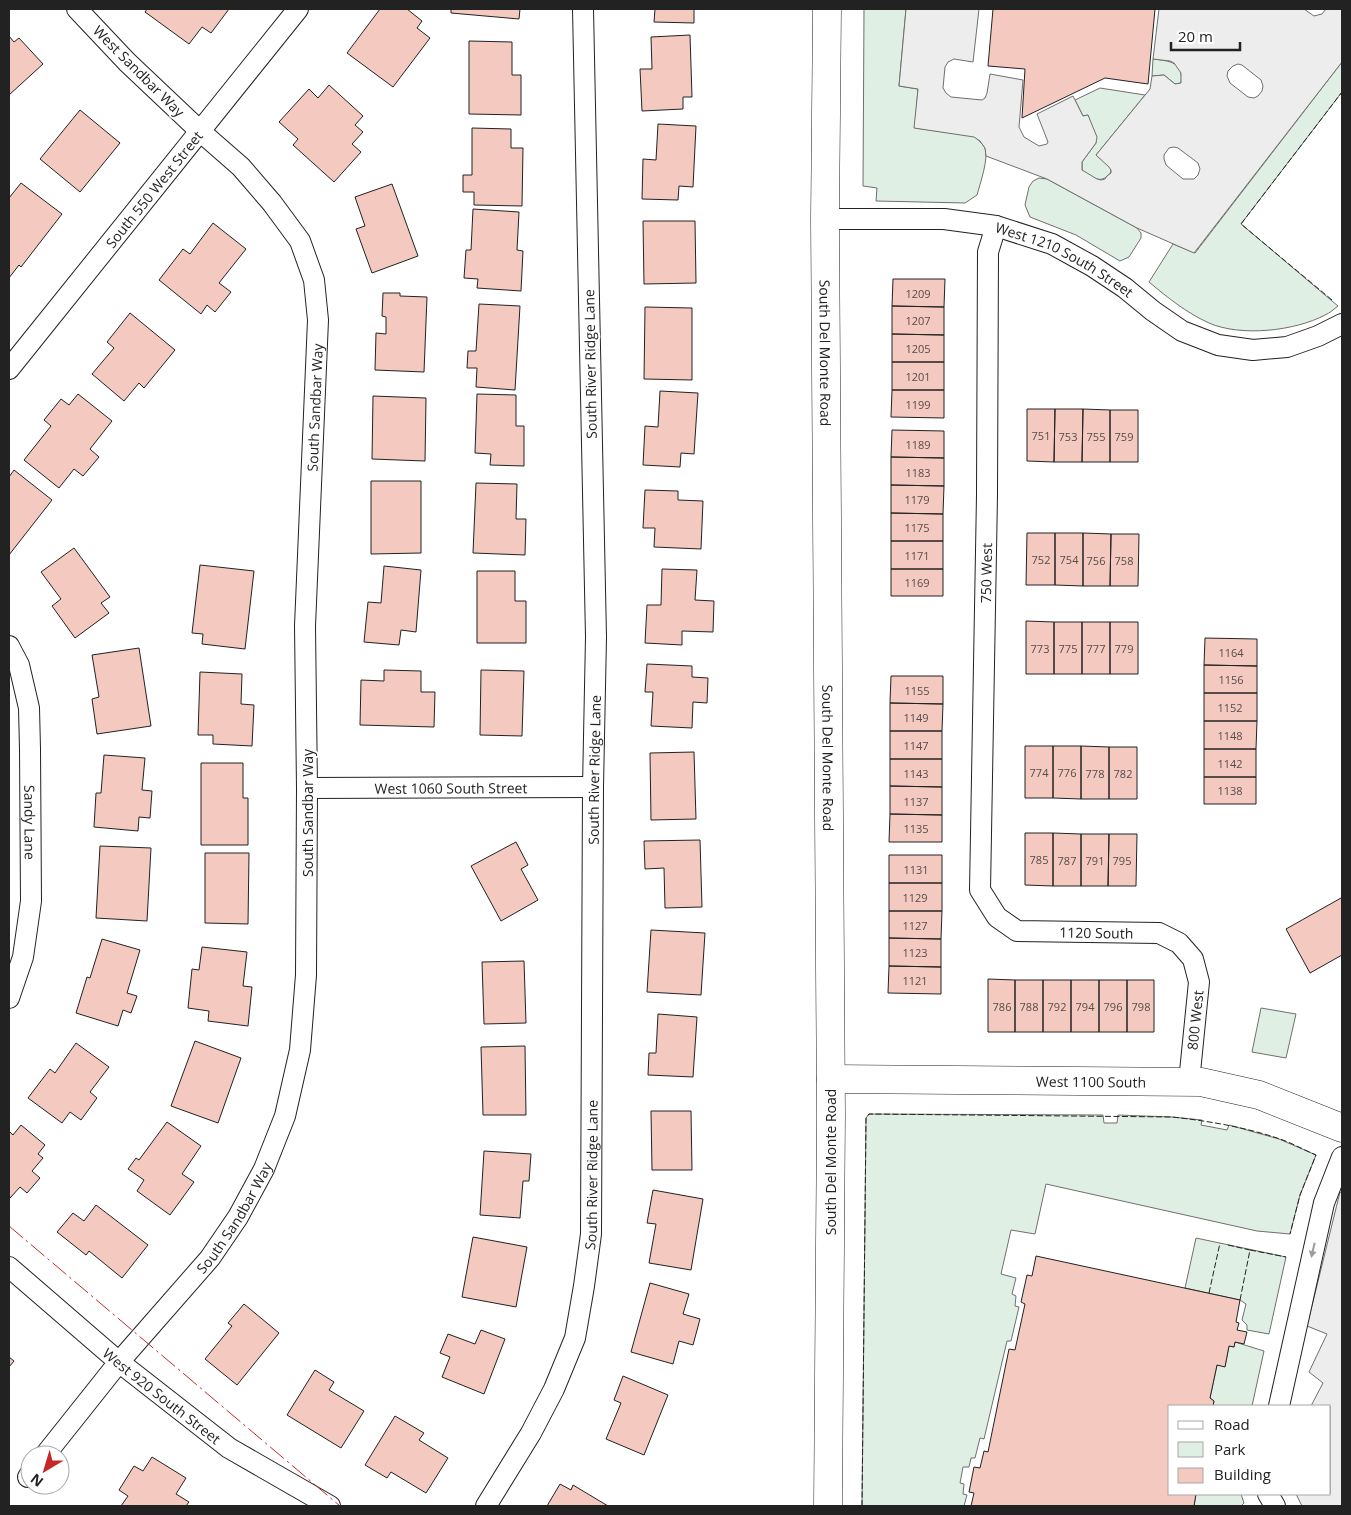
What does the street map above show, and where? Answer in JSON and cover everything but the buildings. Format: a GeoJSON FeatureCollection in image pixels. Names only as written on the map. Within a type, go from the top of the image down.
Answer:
{"type":"FeatureCollection","features":[{"type":"Feature","properties":{"kind":"street","name":"West Sandbar Way"},"geometry":{"type":"LineString","coordinates":[[77,9],[127,62],[201,132]]}},
{"type":"Feature","properties":{"kind":"street","name":"South 550 West Street"},"geometry":{"type":"LineString","coordinates":[[9,369],[298,9]]}},
{"type":"Feature","properties":{"kind":"street","name":"South River Ridge Lane"},"geometry":{"type":"LineString","coordinates":[[486,1506],[531,1433],[554,1389],[575,1338],[591,1234],[593,787],[596,627],[583,9]]}},
{"type":"Feature","properties":{"kind":"street","name":"South Del Monte Road"},"geometry":{"type":"LineString","coordinates":[[827,9],[825,219],[831,1079],[828,1506]]}},
{"type":"Feature","properties":{"kind":"street","name":"South Sandbar Way"},"geometry":{"type":"LineString","coordinates":[[53,1445],[119,1362],[210,1258],[238,1217],[264,1169],[285,1116],[300,1050],[306,975],[308,788],[305,626],[318,320],[314,280],[300,241],[272,204],[241,167],[201,132]]}},
{"type":"Feature","properties":{"kind":"street","name":"West 1210 South Street"},"geometry":{"type":"LineString","coordinates":[[825,219],[944,219],[996,226],[1052,244],[1125,288],[1182,331],[1218,345],[1253,350],[1287,347],[1318,336],[1342,324]]}},
{"type":"Feature","properties":{"kind":"street","name":"750 West"},"geometry":{"type":"LineString","coordinates":[[996,226],[988,252],[987,495],[980,890],[997,917]]}},
{"type":"Feature","properties":{"kind":"street","name":"Sandy Lane"},"geometry":{"type":"LineString","coordinates":[[9,646],[19,665],[29,708],[31,863],[31,901],[23,957],[9,998]]}},
{"type":"Feature","properties":{"kind":"street","name":"West 1060 South Street"},"geometry":{"type":"LineString","coordinates":[[308,788],[593,787]]}},
{"type":"Feature","properties":{"kind":"street","name":"1120 South"},"geometry":{"type":"LineString","coordinates":[[997,917],[1017,931],[1159,933],[1179,943],[1192,959]]}},
{"type":"Feature","properties":{"kind":"street","name":"800 West"},"geometry":{"type":"LineString","coordinates":[[1189,1082],[1199,982],[1192,959]]}},
{"type":"Feature","properties":{"kind":"street","name":"West 1100 South"},"geometry":{"type":"LineString","coordinates":[[831,1079],[1201,1082],[1259,1095],[1342,1128]]}},
{"type":"Feature","properties":{"kind":"street"},"geometry":{"type":"LineString","coordinates":[[1279,1405],[1324,1203],[1342,1157]]}},
{"type":"Feature","properties":{"kind":"street","name":"West 920 South Street"},"geometry":{"type":"LineString","coordinates":[[9,1267],[119,1362],[229,1448],[330,1506]]}},
{"type":"Feature","properties":{"kind":"green space"},"geometry":{"type":"Polygon","coordinates":[[[864,9],[906,9],[899,86],[918,89],[915,128],[974,136],[985,148],[985,164],[977,195],[965,203],[876,201],[877,188],[863,186],[864,9]]]}},
{"type":"Feature","properties":{"kind":"green space"},"geometry":{"type":"Polygon","coordinates":[[[1153,59],[1170,62],[1178,67],[1181,83],[1175,84],[1164,75],[1152,76],[1153,59]]]}},
{"type":"Feature","properties":{"kind":"green space"},"geometry":{"type":"Polygon","coordinates":[[[1342,62],[1342,92],[1241,224],[1338,306],[1313,321],[1284,328],[1252,331],[1222,327],[1193,315],[1149,282],[1173,244],[1195,253],[1342,62]]]}},
{"type":"Feature","properties":{"kind":"green space"},"geometry":{"type":"Polygon","coordinates":[[[1100,88],[1145,95],[1096,155],[1107,163],[1111,169],[1110,174],[1098,179],[1091,177],[1082,170],[1082,162],[1096,143],[1088,115],[1083,116],[1075,100],[1100,88]]]}},
{"type":"Feature","properties":{"kind":"green space"},"geometry":{"type":"Polygon","coordinates":[[[1039,178],[1047,179],[1137,228],[1141,233],[1141,238],[1129,257],[1120,261],[1076,235],[1030,217],[1025,205],[1029,187],[1033,181],[1039,178]]]}},
{"type":"Feature","properties":{"kind":"green space"},"geometry":{"type":"Polygon","coordinates":[[[1261,1008],[1296,1014],[1286,1058],[1252,1052],[1261,1008]]]}},
{"type":"Feature","properties":{"kind":"green space"},"geometry":{"type":"Polygon","coordinates":[[[869,1114],[1103,1115],[1104,1123],[1117,1123],[1118,1115],[1172,1117],[1202,1120],[1201,1125],[1227,1130],[1229,1125],[1279,1139],[1316,1155],[1300,1195],[1290,1234],[1257,1231],[1046,1184],[1035,1234],[1011,1230],[1001,1274],[1016,1278],[1012,1294],[1016,1296],[1015,1306],[1019,1307],[1011,1341],[1007,1341],[984,1439],[980,1438],[975,1458],[971,1458],[969,1467],[963,1467],[960,1483],[964,1484],[963,1494],[967,1495],[964,1506],[862,1506],[866,1118],[869,1114]]]}},
{"type":"Feature","properties":{"kind":"green space"},"geometry":{"type":"Polygon","coordinates":[[[1196,1238],[1286,1257],[1269,1334],[1247,1330],[1247,1325],[1242,1320],[1246,1304],[1240,1300],[1185,1288],[1196,1238]]]}},
{"type":"Feature","properties":{"kind":"green space"},"geometry":{"type":"Polygon","coordinates":[[[1235,1342],[1264,1351],[1252,1405],[1213,1405],[1214,1401],[1210,1398],[1217,1365],[1225,1366],[1229,1346],[1234,1347],[1235,1342]]]}},
{"type":"Feature","properties":{"kind":"green space"},"geometry":{"type":"Polygon","coordinates":[[[1196,1495],[1241,1495],[1244,1503],[1241,1506],[1194,1506],[1196,1495]]]}},
{"type":"Feature","properties":{"kind":"shaded area"},"geometry":{"type":"Polygon","coordinates":[[[906,9],[979,9],[973,62],[954,59],[948,62],[945,67],[943,88],[946,93],[951,97],[982,100],[987,93],[990,74],[1023,80],[1019,127],[1024,137],[1039,146],[1048,142],[1037,114],[1073,96],[1083,116],[1088,115],[1097,137],[1096,143],[1082,162],[1082,170],[1101,180],[1111,173],[1111,170],[1096,155],[1150,89],[1152,76],[1164,75],[1175,84],[1181,83],[1181,73],[1174,63],[1153,59],[1159,9],[1304,9],[1314,16],[1322,14],[1326,9],[1342,9],[1342,62],[1194,253],[1137,228],[1047,179],[986,156],[985,148],[974,137],[914,128],[918,89],[899,86],[906,9]],[[1238,64],[1228,71],[1227,76],[1230,83],[1248,97],[1254,98],[1258,96],[1263,86],[1261,80],[1238,64]],[[1174,147],[1169,148],[1164,155],[1166,165],[1183,179],[1194,179],[1200,169],[1198,163],[1174,147]]]}},
{"type":"Feature","properties":{"kind":"shaded area"},"geometry":{"type":"Polygon","coordinates":[[[1340,1192],[1342,1193],[1342,1506],[1302,1506],[1296,1495],[1331,1495],[1331,1405],[1312,1405],[1323,1383],[1309,1372],[1327,1334],[1307,1326],[1340,1192]]]}},
{"type":"Feature","properties":{"kind":"fence"},"geometry":{"type":"LineString","coordinates":[[1332,300],[1241,224],[1342,92]]}},
{"type":"Feature","properties":{"kind":"fence"},"geometry":{"type":"LineString","coordinates":[[862,1506],[866,1118],[869,1114],[1172,1117],[1199,1120],[1253,1131],[1284,1141],[1316,1155],[1300,1195],[1290,1234]]}},
{"type":"Feature","properties":{"kind":"fence"},"geometry":{"type":"LineString","coordinates":[[1209,1293],[1220,1243]]}},
{"type":"Feature","properties":{"kind":"fence"},"geometry":{"type":"LineString","coordinates":[[1228,1245],[1250,1250]]}},
{"type":"Feature","properties":{"kind":"fence"},"geometry":{"type":"LineString","coordinates":[[1240,1300],[1250,1250],[1286,1257]]}},
{"type":"Feature","properties":{"kind":"power"},"geometry":{"type":"LineString","coordinates":[[9,1226],[340,1506]]}}]}
